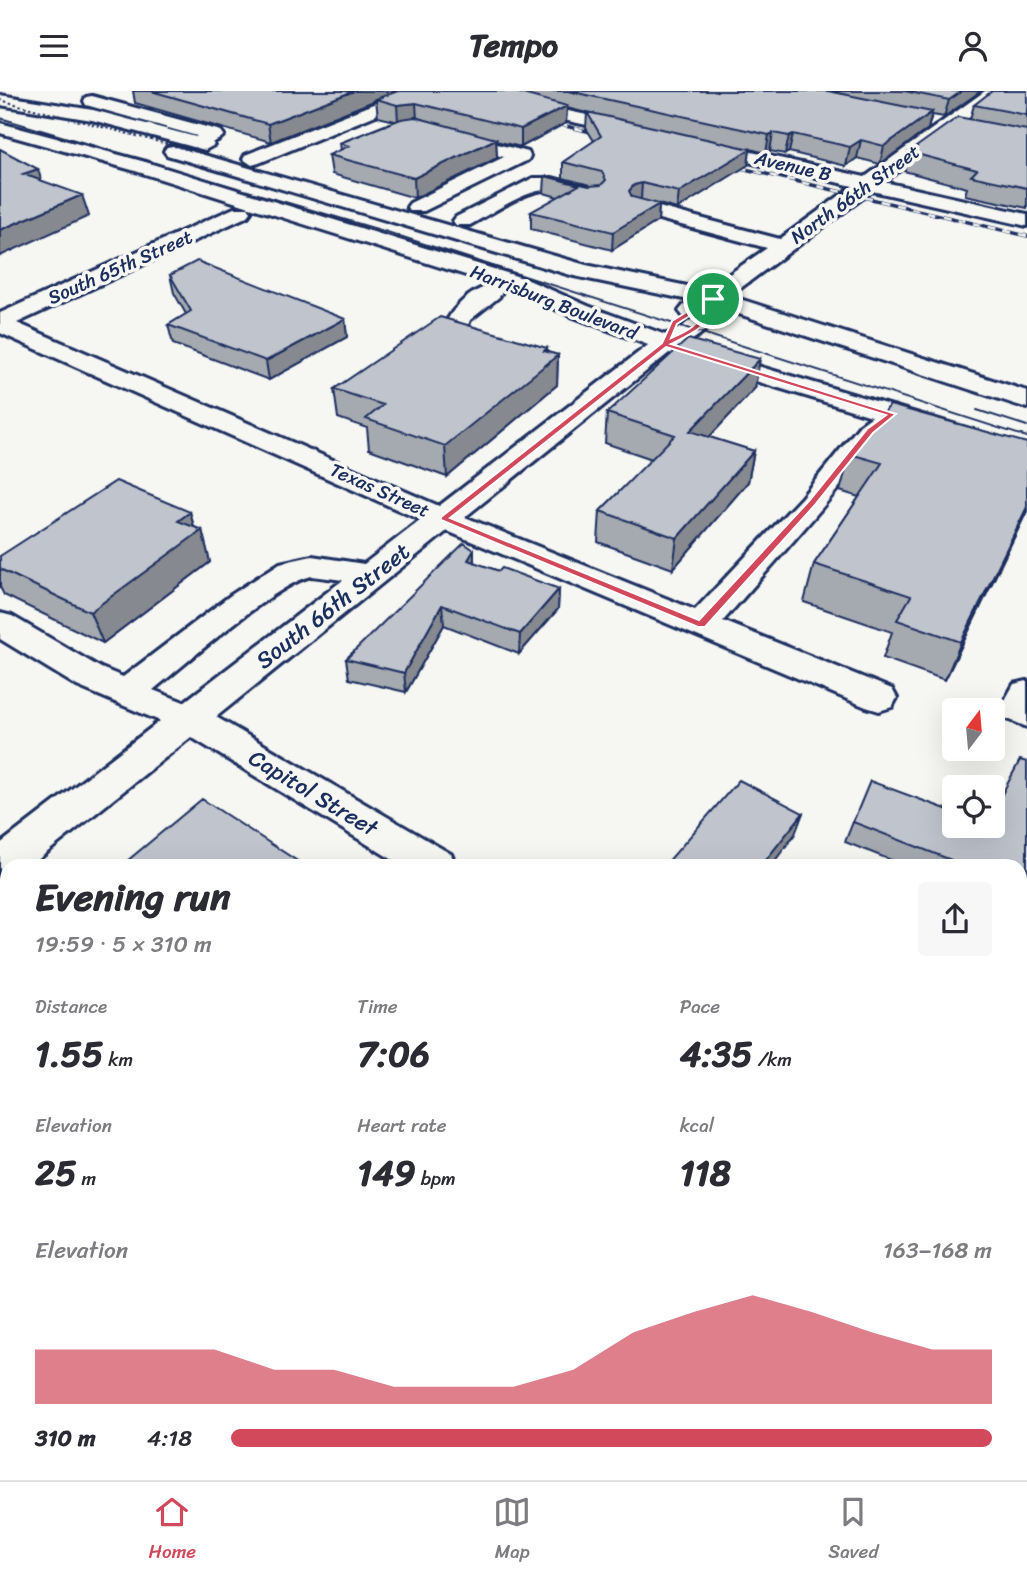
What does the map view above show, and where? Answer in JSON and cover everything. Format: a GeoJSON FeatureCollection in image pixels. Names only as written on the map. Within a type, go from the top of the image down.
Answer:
{"type":"FeatureCollection","features":[{"type":"Feature","properties":{"kind":"main road"},"geometry":{"type":"LineString","coordinates":[[64,110],[122,91]]}},
{"type":"Feature","properties":{"kind":"main road"},"geometry":{"type":"LineString","coordinates":[[252,159],[421,91]]}},
{"type":"Feature","properties":{"kind":"main road"},"geometry":{"type":"LineString","coordinates":[[477,91],[546,111],[653,135]]}},
{"type":"Feature","properties":{"kind":"main road","name":"North 66th Street"},"geometry":{"type":"LineString","coordinates":[[713,299],[996,91]]}},
{"type":"Feature","properties":{"kind":"main road"},"geometry":{"type":"LineString","coordinates":[[92,101],[215,135],[196,142]]}},
{"type":"Feature","properties":{"kind":"main road"},"geometry":{"type":"LineString","coordinates":[[0,102],[64,110],[196,142],[617,266],[713,299]]}},
{"type":"Feature","properties":{"kind":"main road","name":"Harrisburg Boulevard"},"geometry":{"type":"LineString","coordinates":[[0,102],[227,163],[582,271],[713,299],[1027,400]]}},
{"type":"Feature","properties":{"kind":"main road"},"geometry":{"type":"LineString","coordinates":[[355,118],[387,127]]}},
{"type":"Feature","properties":{"kind":"main road"},"geometry":{"type":"LineString","coordinates":[[923,121],[975,132]]}},
{"type":"Feature","properties":{"kind":"main road","name":"Harrisburg Boulevard"},"geometry":{"type":"LineString","coordinates":[[0,128],[184,181],[518,284],[572,310],[665,344],[1027,455]]}},
{"type":"Feature","properties":{"kind":"main road"},"geometry":{"type":"LineString","coordinates":[[417,207],[521,156],[428,131]]}},
{"type":"Feature","properties":{"kind":"main road"},"geometry":{"type":"LineString","coordinates":[[0,135],[492,292],[572,310]]}},
{"type":"Feature","properties":{"kind":"main road","name":"Avenue B"},"geometry":{"type":"LineString","coordinates":[[680,141],[1027,220]]}},
{"type":"Feature","properties":{"kind":"main road"},"geometry":{"type":"LineString","coordinates":[[284,146],[310,154]]}},
{"type":"Feature","properties":{"kind":"main road"},"geometry":{"type":"LineString","coordinates":[[463,221],[533,184],[552,184],[593,195]]}},
{"type":"Feature","properties":{"kind":"main road"},"geometry":{"type":"LineString","coordinates":[[845,202],[871,208]]}},
{"type":"Feature","properties":{"kind":"main road"},"geometry":{"type":"LineString","coordinates":[[640,208],[782,246]]}},
{"type":"Feature","properties":{"kind":"main road","name":"South 65th Street"},"geometry":{"type":"LineString","coordinates":[[0,323],[241,212]]}},
{"type":"Feature","properties":{"kind":"main road"},"geometry":{"type":"LineString","coordinates":[[453,337],[454,323],[470,307],[492,292]]}},
{"type":"Feature","properties":{"kind":"main road","name":"South 66th Street"},"geometry":{"type":"LineString","coordinates":[[10,859],[665,344],[696,330],[704,322],[713,299]]}},
{"type":"Feature","properties":{"kind":"main road","name":"Texas Street"},"geometry":{"type":"LineString","coordinates":[[0,323],[444,519],[879,698]]}},
{"type":"Feature","properties":{"kind":"main road"},"geometry":{"type":"LineString","coordinates":[[701,624],[812,503],[870,431],[892,414]]}},
{"type":"Feature","properties":{"kind":"main road"},"geometry":{"type":"LineString","coordinates":[[127,692],[243,602],[291,570],[312,566],[373,575]]}},
{"type":"Feature","properties":{"kind":"main road","name":"Capitol Street"},"geometry":{"type":"LineString","coordinates":[[0,624],[89,677],[190,719],[424,859]]}},
{"type":"Feature","properties":{"kind":"main road"},"geometry":{"type":"LineString","coordinates":[[1027,693],[1018,709],[1027,714]]}},
{"type":"Feature","properties":{"kind":"path"},"geometry":{"type":"LineString","coordinates":[[0,102],[227,163]]}},
{"type":"Feature","properties":{"kind":"building"},"geometry":{"type":"Polygon","coordinates":[[[151,91],[354,91],[268,124],[151,91]]]}},
{"type":"Feature","properties":{"kind":"building"},"geometry":{"type":"Polygon","coordinates":[[[398,91],[512,91],[567,106],[521,129],[416,103],[397,105],[376,99],[398,91]]]}},
{"type":"Feature","properties":{"kind":"building"},"geometry":{"type":"Polygon","coordinates":[[[568,91],[828,91],[932,112],[884,146],[861,140],[850,147],[793,134],[769,135],[568,91]]]}},
{"type":"Feature","properties":{"kind":"building"},"geometry":{"type":"Polygon","coordinates":[[[904,91],[962,91],[949,100],[904,91]]]}},
{"type":"Feature","properties":{"kind":"building"},"geometry":{"type":"Polygon","coordinates":[[[992,91],[1027,91],[1027,115],[974,105],[992,91]]]}},
{"type":"Feature","properties":{"kind":"building"},"geometry":{"type":"Polygon","coordinates":[[[587,112],[750,149],[679,192],[642,183],[634,185],[629,191],[632,197],[659,204],[613,232],[531,212],[579,185],[545,176],[589,186],[601,185],[606,180],[602,172],[563,162],[601,136],[587,112]]]}},
{"type":"Feature","properties":{"kind":"building"},"geometry":{"type":"Polygon","coordinates":[[[415,117],[496,139],[414,178],[329,155],[349,146],[340,143],[401,119],[415,117]]]}},
{"type":"Feature","properties":{"kind":"building"},"geometry":{"type":"Polygon","coordinates":[[[958,117],[1027,130],[1027,188],[971,176],[977,170],[909,152],[958,117]]]}},
{"type":"Feature","properties":{"kind":"building"},"geometry":{"type":"Polygon","coordinates":[[[0,149],[38,169],[23,174],[82,195],[0,230],[0,149]]]}},
{"type":"Feature","properties":{"kind":"building"},"geometry":{"type":"Polygon","coordinates":[[[197,261],[345,319],[266,361],[168,325],[191,311],[170,275],[197,261]]]}},
{"type":"Feature","properties":{"kind":"building"},"geometry":{"type":"Polygon","coordinates":[[[440,317],[547,348],[544,351],[558,355],[445,446],[366,419],[383,405],[334,389],[440,317]]]}},
{"type":"Feature","properties":{"kind":"building"},"geometry":{"type":"Polygon","coordinates":[[[688,339],[760,359],[690,431],[754,451],[677,538],[600,511],[675,435],[607,413],[688,339]]]}},
{"type":"Feature","properties":{"kind":"building"},"geometry":{"type":"Polygon","coordinates":[[[890,405],[1027,443],[1027,507],[961,642],[897,620],[911,596],[814,564],[882,463],[850,454],[890,405]]]}},
{"type":"Feature","properties":{"kind":"building"},"geometry":{"type":"Polygon","coordinates":[[[116,481],[190,512],[178,521],[202,530],[90,612],[0,569],[0,556],[116,481]]]}},
{"type":"Feature","properties":{"kind":"building"},"geometry":{"type":"Polygon","coordinates":[[[464,543],[474,550],[468,560],[499,571],[502,568],[559,589],[520,634],[442,605],[404,673],[346,659],[464,543]]]}},
{"type":"Feature","properties":{"kind":"building"},"geometry":{"type":"Polygon","coordinates":[[[1020,760],[1027,762],[1027,859],[949,859],[853,822],[870,781],[942,808],[942,838],[1005,838],[1005,788],[1020,760]]]}},
{"type":"Feature","properties":{"kind":"building"},"geometry":{"type":"Polygon","coordinates":[[[739,780],[803,813],[767,859],[670,859],[739,780]]]}},
{"type":"Feature","properties":{"kind":"building"},"geometry":{"type":"Polygon","coordinates":[[[202,799],[294,859],[129,859],[202,799]]]}},
{"type":"Feature","properties":{"kind":"tram line"},"geometry":{"type":"LineString","coordinates":[[0,118],[387,232],[1027,437]]}},
{"type":"Feature","properties":{"kind":"tram line"},"geometry":{"type":"LineString","coordinates":[[977,410],[1027,426]]}},
{"type":"Feature","properties":{"kind":"railway"},"geometry":{"type":"LineString","coordinates":[[544,121],[608,136]]}},
{"type":"Feature","properties":{"kind":"railway"},"geometry":{"type":"LineString","coordinates":[[724,164],[1027,236]]}},
{"type":"Feature","properties":{"kind":"route"},"geometry":{"type":"LineString","coordinates":[[713,299],[674,323],[665,344],[444,519],[701,624],[812,503],[870,431],[892,414],[665,344],[696,330],[704,322],[713,299]]}}]}
